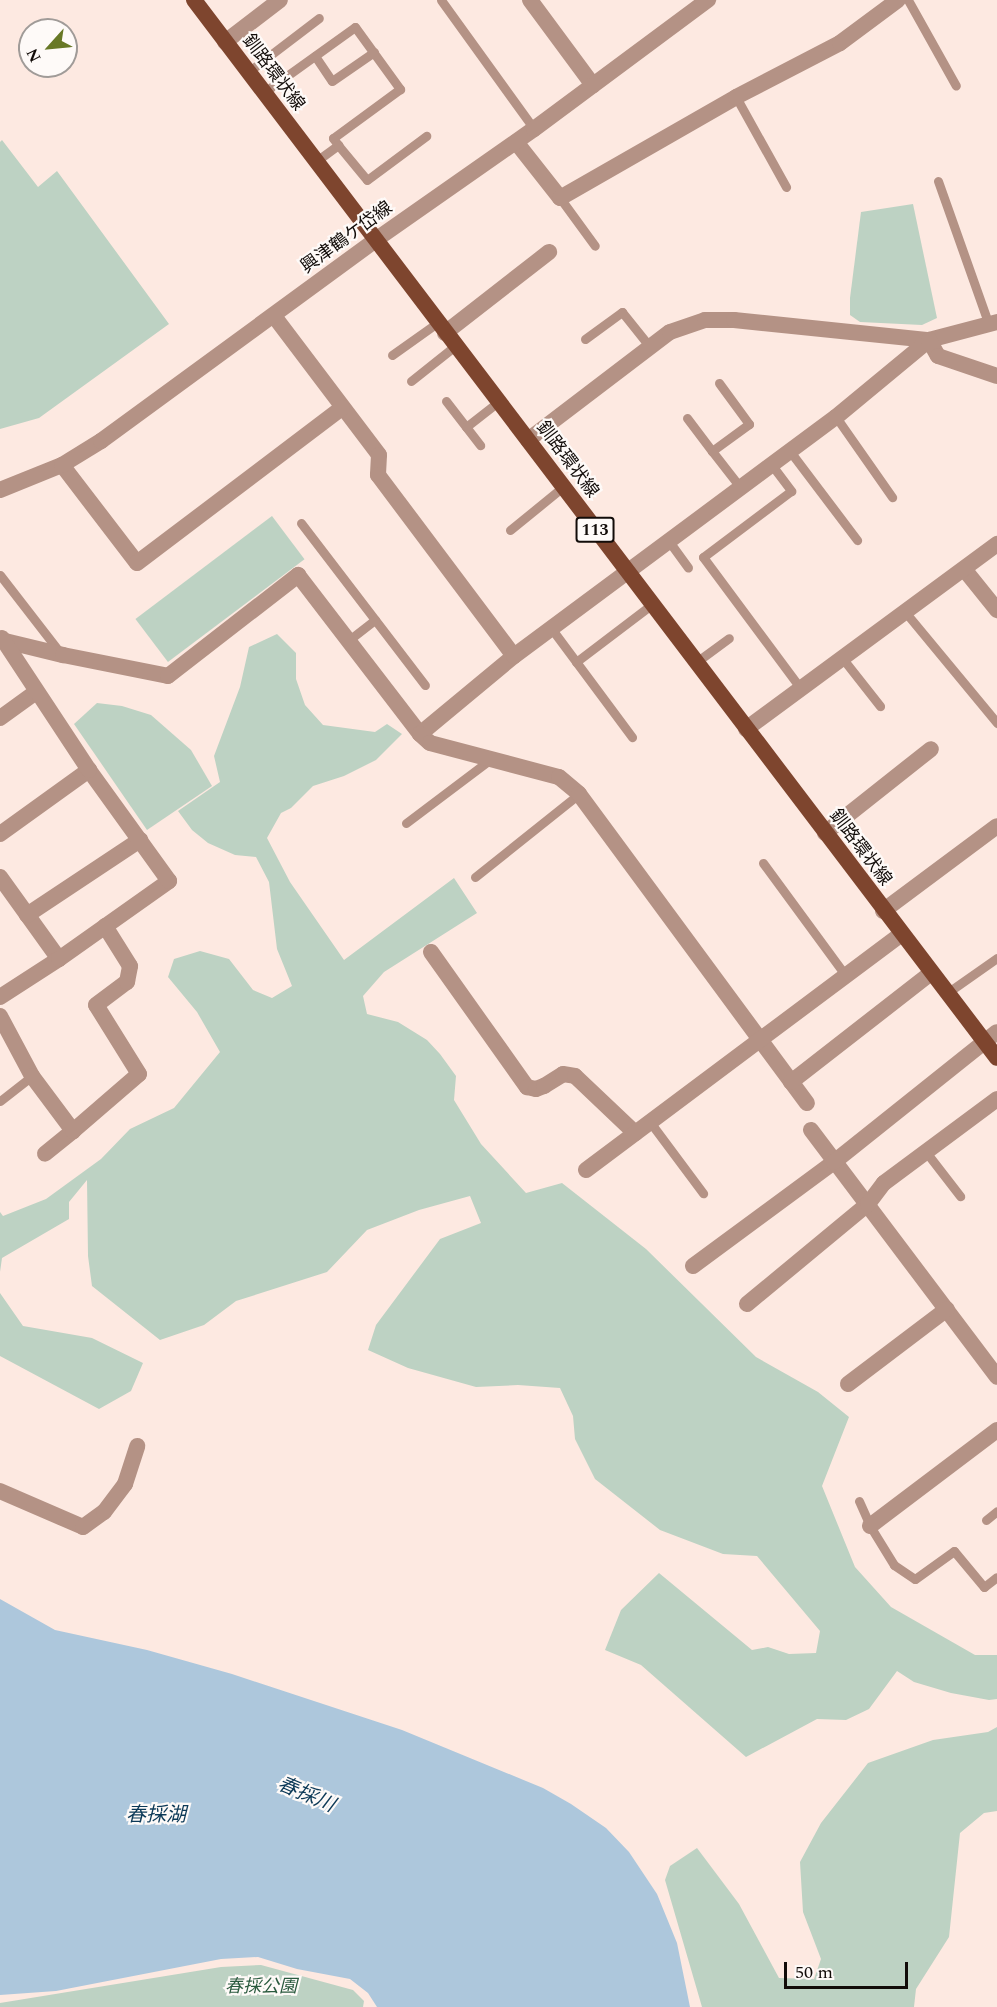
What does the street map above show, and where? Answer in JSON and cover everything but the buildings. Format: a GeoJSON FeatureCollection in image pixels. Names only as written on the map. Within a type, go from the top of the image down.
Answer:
{"type":"FeatureCollection","features":[{"type":"Feature","properties":{"kind":"main road","name":"釧路環状線"},"geometry":{"type":"LineString","coordinates":[[194,0],[374,241],[528,440],[883,911],[947,993],[991,1036],[997,1058]]}},
{"type":"Feature","properties":{"kind":"street"},"geometry":{"type":"LineString","coordinates":[[225,42],[280,0]]}},
{"type":"Feature","properties":{"kind":"street"},"geometry":{"type":"LineString","coordinates":[[530,0],[593,85]]}},
{"type":"Feature","properties":{"kind":"street","name":"興津鶴ケ岱線"},"geometry":{"type":"LineString","coordinates":[[0,490],[62,465],[101,441],[374,241],[534,129],[708,0]]}},
{"type":"Feature","properties":{"kind":"street"},"geometry":{"type":"LineString","coordinates":[[516,142],[560,198],[735,97],[840,43],[898,0]]}},
{"type":"Feature","properties":{"kind":"street"},"geometry":{"type":"LineString","coordinates":[[445,334],[549,252]]}},
{"type":"Feature","properties":{"kind":"street"},"geometry":{"type":"LineString","coordinates":[[273,316],[379,455],[378,475],[514,656]]}},
{"type":"Feature","properties":{"kind":"street"},"geometry":{"type":"LineString","coordinates":[[528,440],[670,332],[705,320],[734,320],[928,340],[993,324]]}},
{"type":"Feature","properties":{"kind":"street"},"geometry":{"type":"LineString","coordinates":[[928,340],[938,356],[997,376]]}},
{"type":"Feature","properties":{"kind":"street"},"geometry":{"type":"LineString","coordinates":[[420,734],[514,656],[836,417],[928,340]]}},
{"type":"Feature","properties":{"kind":"street"},"geometry":{"type":"LineString","coordinates":[[62,465],[137,563],[342,408]]}},
{"type":"Feature","properties":{"kind":"street"},"geometry":{"type":"LineString","coordinates":[[746,729],[997,544]]}},
{"type":"Feature","properties":{"kind":"street"},"geometry":{"type":"LineString","coordinates":[[964,569],[997,610]]}},
{"type":"Feature","properties":{"kind":"street"},"geometry":{"type":"LineString","coordinates":[[2,638],[63,656],[168,676],[298,575],[420,734],[430,743],[559,777],[579,794],[807,1103]]}},
{"type":"Feature","properties":{"kind":"street"},"geometry":{"type":"LineString","coordinates":[[0,998],[169,880],[89,770],[2,638]]}},
{"type":"Feature","properties":{"kind":"street"},"geometry":{"type":"LineString","coordinates":[[0,718],[36,692]]}},
{"type":"Feature","properties":{"kind":"street"},"geometry":{"type":"LineString","coordinates":[[825,833],[931,749]]}},
{"type":"Feature","properties":{"kind":"street"},"geometry":{"type":"LineString","coordinates":[[0,834],[89,770]]}},
{"type":"Feature","properties":{"kind":"street"},"geometry":{"type":"LineString","coordinates":[[883,911],[997,826]]}},
{"type":"Feature","properties":{"kind":"street"},"geometry":{"type":"LineString","coordinates":[[27,915],[140,840]]}},
{"type":"Feature","properties":{"kind":"street"},"geometry":{"type":"LineString","coordinates":[[0,877],[59,959]]}},
{"type":"Feature","properties":{"kind":"street"},"geometry":{"type":"LineString","coordinates":[[45,1154],[139,1074],[96,1005],[127,982],[130,966],[105,926]]}},
{"type":"Feature","properties":{"kind":"street"},"geometry":{"type":"LineString","coordinates":[[586,1170],[901,934]]}},
{"type":"Feature","properties":{"kind":"street"},"geometry":{"type":"LineString","coordinates":[[431,952],[527,1087],[536,1089],[563,1074],[575,1076],[634,1133]]}},
{"type":"Feature","properties":{"kind":"street"},"geometry":{"type":"LineString","coordinates":[[791,1082],[931,973]]}},
{"type":"Feature","properties":{"kind":"street"},"geometry":{"type":"LineString","coordinates":[[0,1016],[32,1076],[73,1131]]}},
{"type":"Feature","properties":{"kind":"street"},"geometry":{"type":"LineString","coordinates":[[693,1266],[834,1162],[991,1036]]}},
{"type":"Feature","properties":{"kind":"street"},"geometry":{"type":"LineString","coordinates":[[747,1304],[868,1204],[884,1183],[997,1099]]}},
{"type":"Feature","properties":{"kind":"street"},"geometry":{"type":"LineString","coordinates":[[811,1130],[997,1377]]}},
{"type":"Feature","properties":{"kind":"street"},"geometry":{"type":"LineString","coordinates":[[848,1384],[947,1309]]}},
{"type":"Feature","properties":{"kind":"street"},"geometry":{"type":"LineString","coordinates":[[870,1526],[997,1430]]}},
{"type":"Feature","properties":{"kind":"street"},"geometry":{"type":"LineString","coordinates":[[0,1491],[83,1527],[104,1512],[125,1484],[137,1446]]}},
{"type":"Feature","properties":{"kind":"lane"},"geometry":{"type":"LineString","coordinates":[[441,0],[534,129]]}},
{"type":"Feature","properties":{"kind":"lane"},"geometry":{"type":"LineString","coordinates":[[908,0],[956,86]]}},
{"type":"Feature","properties":{"kind":"lane"},"geometry":{"type":"LineString","coordinates":[[248,72],[319,18]]}},
{"type":"Feature","properties":{"kind":"lane"},"geometry":{"type":"LineString","coordinates":[[263,93],[355,27],[400,89],[333,138],[367,180],[426,136]]}},
{"type":"Feature","properties":{"kind":"lane"},"geometry":{"type":"LineString","coordinates":[[315,56],[332,81],[374,52]]}},
{"type":"Feature","properties":{"kind":"lane"},"geometry":{"type":"LineString","coordinates":[[735,97],[786,187]]}},
{"type":"Feature","properties":{"kind":"lane"},"geometry":{"type":"LineString","coordinates":[[315,162],[338,145]]}},
{"type":"Feature","properties":{"kind":"lane"},"geometry":{"type":"LineString","coordinates":[[938,181],[993,324]]}},
{"type":"Feature","properties":{"kind":"lane"},"geometry":{"type":"LineString","coordinates":[[560,198],[595,246]]}},
{"type":"Feature","properties":{"kind":"lane"},"geometry":{"type":"LineString","coordinates":[[585,339],[622,312],[650,347]]}},
{"type":"Feature","properties":{"kind":"lane"},"geometry":{"type":"LineString","coordinates":[[392,355],[445,334]]}},
{"type":"Feature","properties":{"kind":"lane"},"geometry":{"type":"LineString","coordinates":[[411,381],[445,334]]}},
{"type":"Feature","properties":{"kind":"lane"},"geometry":{"type":"LineString","coordinates":[[712,451],[749,424],[719,383]]}},
{"type":"Feature","properties":{"kind":"lane"},"geometry":{"type":"LineString","coordinates":[[446,401],[480,445]]}},
{"type":"Feature","properties":{"kind":"lane"},"geometry":{"type":"LineString","coordinates":[[466,427],[498,402]]}},
{"type":"Feature","properties":{"kind":"lane"},"geometry":{"type":"LineString","coordinates":[[836,417],[892,497]]}},
{"type":"Feature","properties":{"kind":"lane"},"geometry":{"type":"LineString","coordinates":[[687,418],[740,487]]}},
{"type":"Feature","properties":{"kind":"lane"},"geometry":{"type":"LineString","coordinates":[[789,450],[857,540]]}},
{"type":"Feature","properties":{"kind":"lane"},"geometry":{"type":"LineString","coordinates":[[771,464],[791,491],[703,557],[801,689]]}},
{"type":"Feature","properties":{"kind":"lane"},"geometry":{"type":"LineString","coordinates":[[510,530],[563,487]]}},
{"type":"Feature","properties":{"kind":"lane"},"geometry":{"type":"LineString","coordinates":[[301,523],[425,685]]}},
{"type":"Feature","properties":{"kind":"lane"},"geometry":{"type":"LineString","coordinates":[[668,540],[688,568]]}},
{"type":"Feature","properties":{"kind":"lane"},"geometry":{"type":"LineString","coordinates":[[0,574],[63,656]]}},
{"type":"Feature","properties":{"kind":"lane"},"geometry":{"type":"LineString","coordinates":[[576,662],[651,605]]}},
{"type":"Feature","properties":{"kind":"lane"},"geometry":{"type":"LineString","coordinates":[[906,613],[997,723]]}},
{"type":"Feature","properties":{"kind":"lane"},"geometry":{"type":"LineString","coordinates":[[349,640],[375,620]]}},
{"type":"Feature","properties":{"kind":"lane"},"geometry":{"type":"LineString","coordinates":[[551,628],[632,737]]}},
{"type":"Feature","properties":{"kind":"lane"},"geometry":{"type":"LineString","coordinates":[[695,663],[729,638]]}},
{"type":"Feature","properties":{"kind":"lane"},"geometry":{"type":"LineString","coordinates":[[843,659],[880,706]]}},
{"type":"Feature","properties":{"kind":"lane"},"geometry":{"type":"LineString","coordinates":[[406,823],[491,759]]}},
{"type":"Feature","properties":{"kind":"lane"},"geometry":{"type":"LineString","coordinates":[[474,877],[579,794]]}},
{"type":"Feature","properties":{"kind":"lane"},"geometry":{"type":"LineString","coordinates":[[763,863],[846,976]]}},
{"type":"Feature","properties":{"kind":"lane"},"geometry":{"type":"LineString","coordinates":[[947,993],[997,957]]}},
{"type":"Feature","properties":{"kind":"lane"},"geometry":{"type":"LineString","coordinates":[[0,1101],[32,1076]]}},
{"type":"Feature","properties":{"kind":"lane"},"geometry":{"type":"LineString","coordinates":[[650,1122],[703,1193]]}},
{"type":"Feature","properties":{"kind":"lane"},"geometry":{"type":"LineString","coordinates":[[926,1152],[960,1196]]}},
{"type":"Feature","properties":{"kind":"lane"},"geometry":{"type":"LineString","coordinates":[[859,1501],[870,1526],[894,1565],[915,1579],[954,1551],[984,1587],[997,1577]]}},
{"type":"Feature","properties":{"kind":"lane"},"geometry":{"type":"LineString","coordinates":[[986,1520],[997,1511]]}},
{"type":"Feature","properties":{"kind":"green space"},"geometry":{"type":"Polygon","coordinates":[[[2,140],[38,187],[57,171],[169,324],[39,418],[0,429],[0,142],[2,140]]]}},
{"type":"Feature","properties":{"kind":"green space"},"geometry":{"type":"Polygon","coordinates":[[[913,204],[937,318],[922,325],[860,322],[850,315],[850,298],[861,212],[913,204]]]}},
{"type":"Feature","properties":{"kind":"green space"},"geometry":{"type":"Polygon","coordinates":[[[272,516],[304,559],[168,662],[135,619],[272,516]]]}},
{"type":"Feature","properties":{"kind":"green space"},"geometry":{"type":"Polygon","coordinates":[[[277,634],[296,653],[296,679],[305,705],[323,725],[375,732],[387,724],[402,734],[376,760],[344,776],[313,786],[291,808],[281,813],[267,838],[290,882],[344,960],[454,878],[477,913],[384,972],[363,996],[367,1014],[398,1022],[427,1040],[440,1054],[456,1076],[454,1100],[481,1144],[526,1193],[562,1183],[646,1249],[756,1357],[818,1392],[849,1417],[822,1486],[855,1567],[891,1607],[975,1655],[997,1655],[997,1699],[989,1700],[951,1693],[914,1682],[897,1671],[869,1709],[846,1720],[817,1719],[746,1757],[641,1665],[605,1650],[621,1610],[659,1573],[752,1650],[768,1647],[789,1654],[816,1653],[820,1631],[757,1556],[723,1554],[660,1530],[595,1479],[575,1439],[573,1416],[560,1388],[518,1385],[476,1387],[408,1368],[368,1350],[376,1325],[440,1239],[481,1223],[470,1196],[419,1210],[367,1230],[327,1272],[236,1301],[204,1325],[160,1340],[92,1286],[88,1256],[87,1180],[69,1202],[69,1219],[2,1258],[0,1272],[0,1212],[3,1216],[46,1199],[101,1159],[130,1129],[174,1108],[220,1052],[197,1012],[168,977],[174,959],[200,951],[229,959],[253,990],[272,998],[292,986],[277,949],[269,882],[256,857],[235,855],[208,843],[192,830],[178,811],[220,782],[214,756],[240,687],[249,647],[277,634]]]}},
{"type":"Feature","properties":{"kind":"green space"},"geometry":{"type":"Polygon","coordinates":[[[97,703],[122,706],[151,715],[191,750],[212,786],[147,830],[74,724],[97,703]]]}},
{"type":"Feature","properties":{"kind":"green space"},"geometry":{"type":"Polygon","coordinates":[[[0,1293],[23,1326],[92,1338],[143,1363],[131,1391],[99,1409],[0,1356],[0,1293]]]}},
{"type":"Feature","properties":{"kind":"green space"},"geometry":{"type":"Polygon","coordinates":[[[997,1727],[997,1811],[984,1813],[960,1833],[949,1937],[916,1989],[914,2007],[702,2007],[665,1880],[670,1866],[697,1848],[739,1904],[779,1978],[814,1979],[821,1959],[803,1912],[800,1862],[821,1823],[868,1763],[933,1740],[988,1732],[997,1727]]]}},
{"type":"Feature","properties":{"kind":"green space","name":"春採公園"},"geometry":{"type":"Polygon","coordinates":[[[261,1965],[353,1990],[364,2001],[363,2007],[0,2007],[0,2003],[221,1967],[261,1965]]]}},
{"type":"Feature","properties":{"kind":"water","name":"春採湖"},"geometry":{"type":"Polygon","coordinates":[[[0,1599],[55,1630],[147,1650],[232,1674],[402,1730],[543,1788],[571,1804],[606,1828],[629,1852],[657,1894],[677,1943],[690,2007],[377,2007],[368,1993],[350,1979],[297,1969],[258,1957],[221,1959],[56,1991],[0,1995],[0,1599]]]}},
{"type":"Feature","properties":{"kind":"water label","name":"春採川"},"geometry":{"type":"Point","coordinates":[306,1795]}}]}
